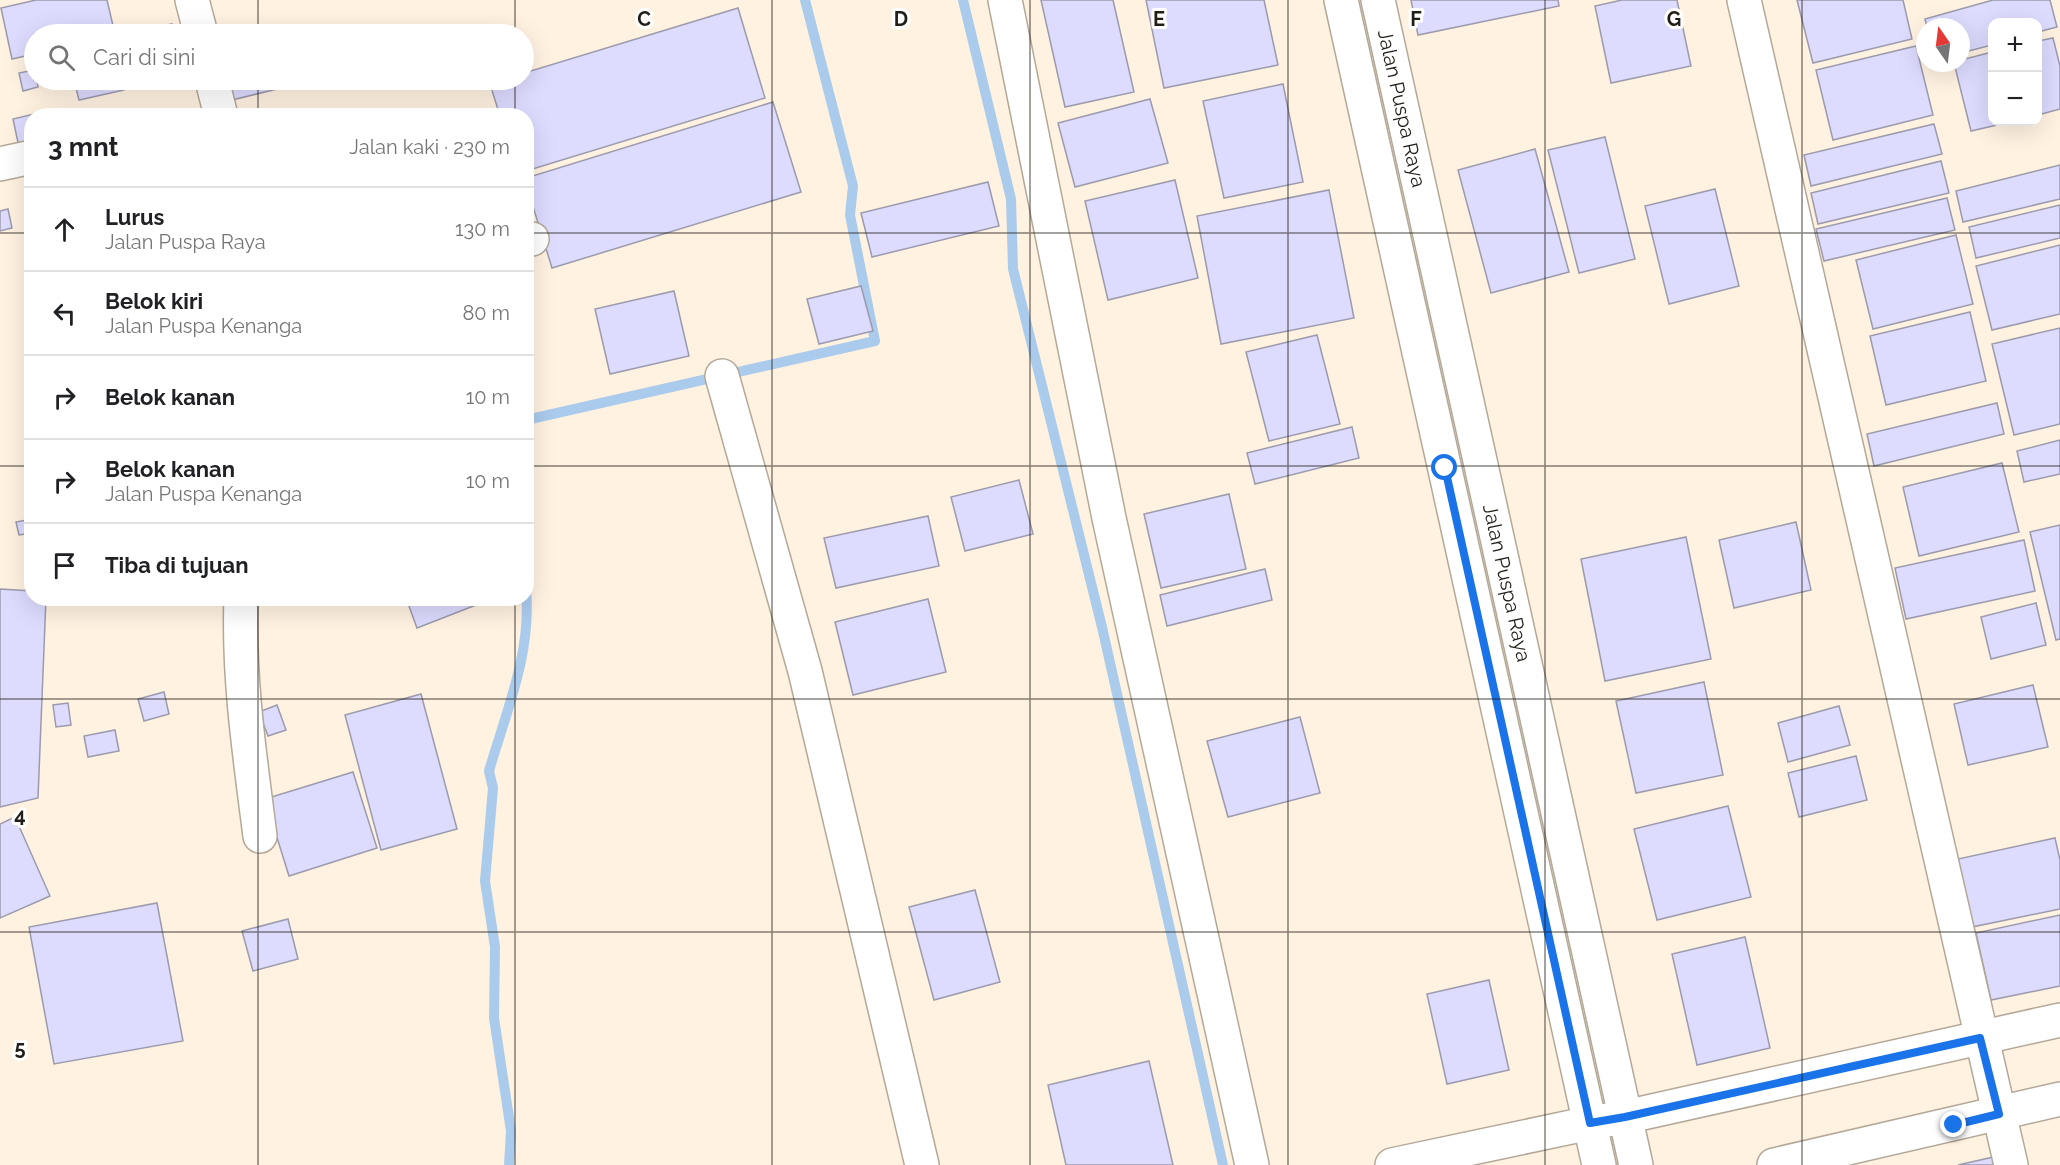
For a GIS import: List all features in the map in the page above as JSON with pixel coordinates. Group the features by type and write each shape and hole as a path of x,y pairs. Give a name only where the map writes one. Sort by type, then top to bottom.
{"street":[{"path":"192,0 198,24"},
{"path":"1005,0 1110,518 1252,1165"},
{"name":"Jalan Puspa Raya","path":"1341,0 1599,1165"},
{"name":"Jalan Puspa Raya","path":"1378,0 1636,1165"},
{"path":"1744,0 1980,1038 2011,1165"},
{"path":"213,90 214,108"},
{"path":"0,164 24,159"},
{"path":"722,376 805,671 922,1165"},
{"path":"241,606 239,641 246,734 261,836"},
{"path":"1392,1165 1625,1117 2060,1020"},
{"path":"1774,1165 2060,1099"}],"building":[{"path":"36,0 107,0 113,24 24,24 24,56 12,59 1,8"},
{"path":"1041,0 1113,0 1134,92 1065,107"},
{"path":"1146,0 1264,0 1278,65 1164,88"},
{"path":"1411,0 1558,0 1559,6 1418,35"},
{"path":"1622,0 1677,0 1691,66 1611,83 1595,6"},
{"path":"1797,0 1903,0 1912,39 1813,63"},
{"path":"1993,0 2050,0 2057,27 2042,31 2042,18 1988,18 1988,46 1970,51 1970,18 1929,18"},
{"path":"738,8 765,98 534,169 534,108 498,108 492,90 534,90 534,70"},
{"path":"2053,38 2060,66 2060,109 2042,114 2042,72 2042,40"},
{"path":"1916,46 1916,72 1922,72 1933,115 1833,140 1816,70"},
{"path":"1988,53 1988,126 1993,126 1971,131 1956,72 1970,72 1970,58"},
{"path":"24,72 24,90 27,90 23,91 19,73"},
{"path":"1283,84 1303,182 1224,198 1203,101"},
{"path":"76,90 124,90 79,100"},
{"path":"230,90 273,90 232,100"},
{"path":"1150,99 1168,163 1075,187 1058,123"},
{"path":"773,102 801,192 552,268 534,210 534,176"},
{"path":"24,116 24,151 20,152 13,119"},
{"path":"1934,124 1942,154 1811,186 1804,155"},
{"path":"1605,137 1635,259 1579,273 1548,150"},
{"path":"1535,149 1569,272 1491,293 1458,170"},
{"path":"1941,161 1949,193 1818,224 1811,193"},
{"path":"2060,165 2060,199 1963,222 1956,191"},
{"path":"1175,180 1198,278 1108,300 1085,201"},
{"path":"988,182 999,226 872,257 861,213"},
{"path":"1715,189 1739,286 1669,304 1645,206"},
{"path":"1329,190 1354,318 1221,344 1197,216"},
{"path":"1947,198 1955,230 1824,261 1816,229"},
{"path":"2060,205 2060,238 1976,258 1969,227"},
{"path":"8,209 12,228 0,231 0,211"},
{"path":"1956,235 1973,304 1873,329 1856,260"},
{"path":"2060,245 2060,314 1992,330 1976,266"},
{"path":"861,286 873,331 819,344 807,299"},
{"path":"674,291 689,356 610,374 595,309"},
{"path":"1970,312 1986,381 1886,405 1870,336"},
{"path":"2060,328 2060,424 2014,435 1992,344"},
{"path":"1317,335 1340,424 1269,441 1246,352"},
{"path":"1997,403 2004,434 1874,466 1867,434"},
{"path":"1352,427 1359,458 1255,484 1247,453"},
{"path":"2060,440 2060,474 2024,482 2017,451"},
{"path":"2002,463 2019,532 1919,556 1903,487"},
{"path":"1019,480 1033,534 965,551 951,497"},
{"path":"1229,494 1246,569 1161,588 1144,514"},
{"path":"928,516 939,566 836,588 824,538"},
{"path":"24,520 24,534 19,535 16,522"},
{"path":"1796,522 1811,590 1734,608 1719,540"},
{"path":"2060,525 2060,639 2056,640 2030,532"},
{"path":"1686,537 1711,659 1605,681 1581,559"},
{"path":"2024,540 2035,591 1906,619 1895,568"},
{"path":"1265,569 1272,600 1167,626 1160,595"},
{"path":"0,589 24,590 24,606 46,606 38,798 0,807"},
{"path":"928,599 946,672 853,695 835,622"},
{"path":"2036,603 2046,645 1991,659 1981,617"},
{"path":"409,606 473,606 417,628"},
{"path":"1704,682 1723,775 1636,793 1616,701"},
{"path":"2033,685 2048,747 1968,765 1954,704"},
{"path":"164,692 169,714 144,721 138,699"},
{"path":"421,694 457,829 381,850 345,715"},
{"path":"68,703 71,725 56,727 53,705"},
{"path":"277,705 286,730 268,736 259,712"},
{"path":"1839,706 1850,745 1788,762 1778,723"},
{"path":"1300,717 1320,793 1228,817 1207,741"},
{"path":"115,730 119,751 88,757 84,736"},
{"path":"1856,756 1867,800 1799,817 1788,773"},
{"path":"353,772 377,848 289,876 265,799"},
{"path":"1728,806 1751,897 1657,920 1634,829"},
{"path":"15,817 50,896 0,918 0,824"},
{"path":"2055,838 2060,860 2060,909 1972,927 1958,859"},
{"path":"975,890 1000,982 934,1000 909,907"},
{"path":"157,903 183,1041 54,1064 29,927"},
{"path":"2060,915 2060,986 1991,1000 1976,933"},
{"path":"288,919 298,959 253,971 242,931"},
{"path":"1745,937 1770,1048 1697,1065 1672,954"},
{"path":"1489,980 1509,1070 1447,1084 1427,994"},
{"path":"1149,1061 1173,1165 1066,1165 1048,1085"},
{"path":"1998,1156 2000,1165 1958,1165"}],"waterway":[{"path":"534,418 875,341 850,215 853,186 805,0"},
{"path":"963,0 1011,199 1013,269 1102,627 1223,1165"},
{"path":"509,1165 511,1131 494,1018 495,947 485,881 493,788 489,771 516,682 525,636 527,606"}],"route":[{"path":"1445,468 1590,1123 1980,1038 1999,1114 1954,1125"}]}
